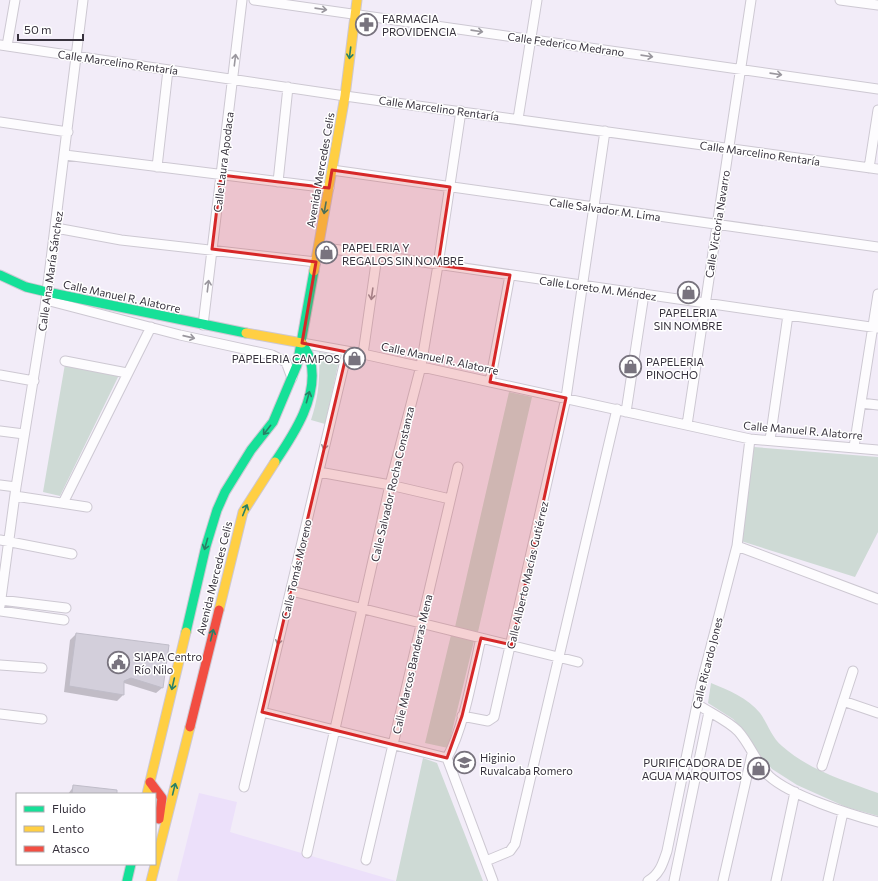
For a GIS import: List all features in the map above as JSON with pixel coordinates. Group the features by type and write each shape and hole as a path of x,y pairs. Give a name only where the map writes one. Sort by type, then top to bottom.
{"main road":[{"name":"Avenida Mercedes Celis","path":"147,793 206,546 217,510 234,475 273,422 298,365 345,96 357,0"},
{"name":"Calle Manuel R. Alatorre","path":"0,275 47,296 302,343"},
{"name":"Avenida Mercedes Celis","path":"156,861 243,512 259,483 295,428 308,396 311,379 311,361 302,343"},
{"path":"150,782 162,798 162,808 156,835"},
{"path":"127,881 131,865"},
{"path":"150,865 151,881"},
{"name":"Avenida Mercedes Celis","path":"151,881 155,865"}],"street":[{"path":"3,45 15,0"},
{"name":"Calle Ana María Sánchez","path":"0,602 4,541 15,496 47,296 83,0"},
{"name":"Calle Laura Apodaca","path":"203,325 242,0"},
{"name":"Calle Federico Medrano","path":"254,0 878,89"},
{"path":"518,119 537,0"},
{"name":"Calle Victoria Navarro","path":"687,425 751,0"},
{"path":"840,0 878,5"},
{"name":"Calle Marcelino Rentaría","path":"3,45 345,96 874,169"},
{"path":"157,167 168,70"},
{"path":"278,182 288,87"},
{"path":"874,169 878,110"},
{"name":"Calle Salvador Rocha Constanza","path":"307,853 390,485 421,366 461,111"},
{"path":"0,122 68,132"},
{"name":"Calle Alberto Macías Gutiérrez","path":"462,716 488,721 493,719 512,645 566,398 605,132"},
{"path":"65,155 328,188"},
{"name":"Calle Salvador M. Lima","path":"332,170 878,247"},
{"path":"56,228 121,240 316,262"},
{"name":"Calle Loreto M. Méndez","path":"319,247 875,328"},
{"path":"363,354 377,256"},
{"path":"490,382 510,275"},
{"path":"626,412 644,294"},
{"path":"854,447 875,328 878,294"},
{"path":"47,296 151,327 272,355 286,362 292,379"},
{"path":"770,440 788,315"},
{"path":"63,503 151,327"},
{"name":"Calle Manuel R. Alatorre","path":"302,343 421,366 750,439 878,450"},
{"name":"Calle Tomás Moreno","path":"244,787 347,352"},
{"path":"65,361 127,373"},
{"path":"0,375 34,381"},
{"path":"861,403 878,405"},
{"path":"486,861 510,851 515,844 616,409"},
{"path":"0,431 24,434"},
{"name":"Calle Ricardo Jones","path":"648,881 655,877 662,866 667,851 697,704 737,546 750,439"},
{"name":"Calle Marcos Banderas Mena","path":"366,860 458,467"},
{"path":"319,472 390,485 450,499"},
{"path":"0,485 16,487"},
{"path":"15,496 88,506"},
{"path":"4,541 72,554"},
{"path":"737,546 878,599"},
{"path":"291,591 578,662"},
{"path":"0,602 66,608"},
{"path":"0,611 64,620"},
{"path":"481,638 462,716 453,746 447,758 493,881"},
{"path":"0,665 42,668"},
{"path":"822,766 853,671"},
{"path":"843,701 878,713"},
{"path":"697,704 738,731 752,754 770,776 796,792 843,812 878,822"},
{"path":"262,712 393,743 447,758"},
{"path":"674,881 710,712"},
{"path":"0,714 42,719"},
{"path":"723,881 752,754"},
{"path":"776,881 796,792"},
{"path":"828,881 843,812"}],"highlighted area":[{"path":"332,170 450,187 438,265 510,275 490,382 566,398 512,645 481,638 462,716 447,758 262,712 347,352 302,343 316,262 212,249 221,175 329,188"}],"shaded area":[{"path":"319,352 340,356 325,424 311,420 316,403 318,386"},
{"path":"65,364 119,375 60,496 43,492"},
{"path":"509,392 532,397 478,632 455,627"},
{"path":"754,447 878,457 878,532 855,577 741,541"},
{"path":"451,635 474,641 448,748 425,743"},
{"path":"711,683 750,703 763,717 775,739 804,762 828,774 878,793 878,816 846,807 797,785 772,769 754,748 743,730 733,719 708,703"},
{"path":"423,758 437,763 483,881 396,881"},
{"path":"199,793 237,802 230,832 396,881 177,881"}],"building":[{"name":"SIAPA Centro Río Nilo","path":"76,633 169,645 163,688 131,678 124,681 124,695 69,686"},
{"path":"73,785 117,790 117,793 72,793"}],"traffic: fast":[{"path":"186,632 206,546 217,510 225,492 251,450 273,422 297,365 314,271"},
{"path":"0,275 26,287 47,292 246,333"},
{"path":"275,462 297,427 308,400 312,373 309,357 302,343"},
{"path":"127,881 131,865"}],"traffic: slow":[{"path":"314,271 345,96 357,0"},
{"path":"246,333 302,343"},
{"path":"219,610 243,512 275,462"},
{"path":"147,793 186,632"},
{"path":"156,861 190,727"},
{"path":"151,881 155,865"}],"traffic: jam":[{"path":"190,727 219,610"},
{"path":"150,782 162,798 159,819"}],"place":[{"name":"FARMACIA PROVIDENCIA","path":"367,24"},
{"name":"PAPELERIA Y REGALOS SIN NOMBRE","path":"326,253"},
{"name":"PAPELERIA SIN NOMBRE","path":"688,292"},
{"name":"PAPELERIA CAMPOS","path":"355,358"},
{"name":"PAPELERIA PINOCHO","path":"631,367"},
{"name":"SIAPA Centro Río Nilo","path":"119,662"},
{"name":"Higinio Ruvalcaba Romero","path":"464,763"},
{"name":"PURIFICADORA DE AGUA MARQUITOS","path":"758,768"}]}
